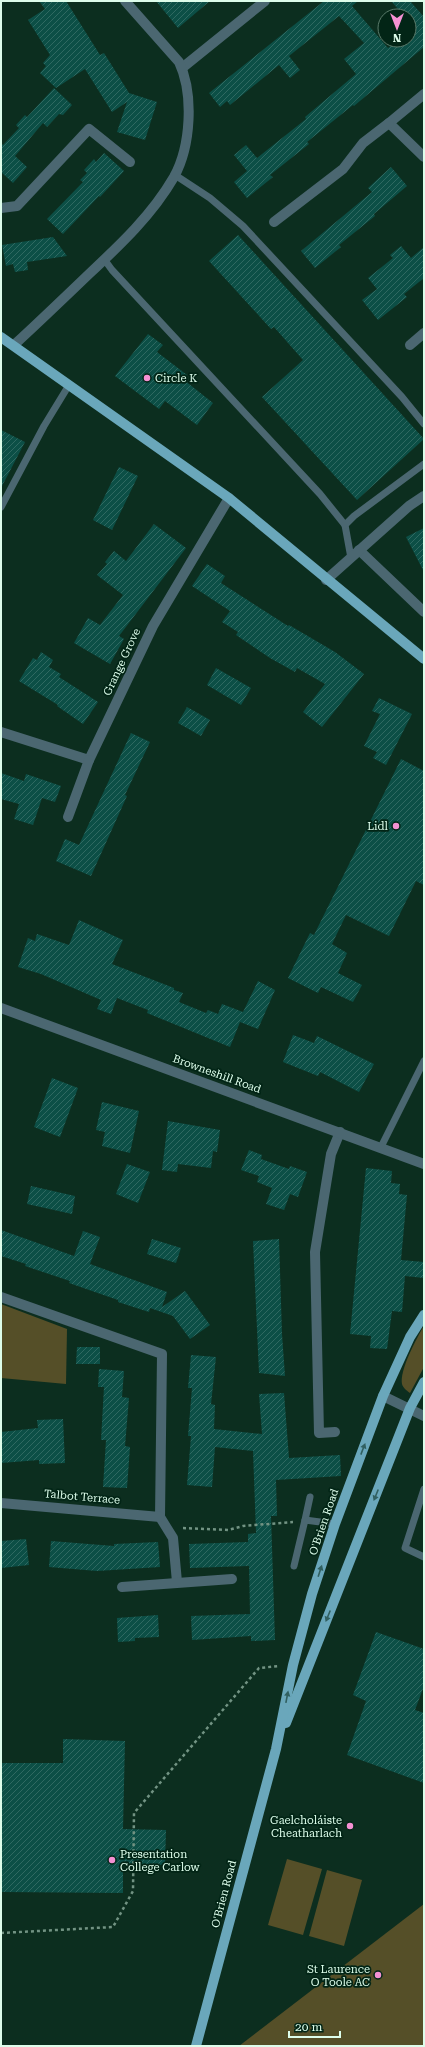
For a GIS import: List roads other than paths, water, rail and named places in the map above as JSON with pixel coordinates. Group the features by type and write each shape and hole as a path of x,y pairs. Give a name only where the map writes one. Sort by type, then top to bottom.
{"main road":[{"path":"1,337 229,498 326,580 424,659"},
{"name":"O'Brien Road","path":"196,2046 276,1749 293,1665 312,1594 335,1524 383,1396 410,1337 424,1315"},
{"name":"O'Brien Road","path":"276,1749 410,1408 424,1382"}],"street":[{"path":"14,345 154,209 175,175 186,143 189,118 187,91 182,68 179,62 126,1"},
{"path":"182,68 265,1"},
{"path":"274,222 343,170 362,143 424,94"},
{"path":"389,123 424,157"},
{"path":"1,208 17,206 90,129 130,162"},
{"path":"410,345 424,333"},
{"path":"326,580 409,506 424,496"},
{"name":"Grange Grove","path":"68,817 89,760 153,626 229,498"},
{"path":"359,550 424,612"},
{"path":"1,732 89,760"},
{"name":"Browneshill Road","path":"1,1008 424,1164"},
{"path":"335,1432 319,1433 315,1252 331,1154 340,1132"},
{"path":"1,1297 162,1354 160,1517 173,1538 177,1582"},
{"path":"383,1396 424,1416"},
{"name":"Talbot Terrace","path":"1,1503 160,1517"},
{"path":"122,1587 232,1579"}],"lane":[{"path":"175,175 210,198 244,226 402,397 424,424"},
{"path":"104,259 112,270 320,494 345,525 351,558"},
{"path":"1,507 44,426 69,385"},
{"path":"345,525 354,516 424,464"},
{"path":"381,1147 424,1061"},
{"path":"424,1488 405,1548 424,1557"},
{"path":"294,1566 310,1497"},
{"path":"305,1520 335,1524"}],"place":[{"name":"Circle K","path":"147,378"},
{"name":"Lidl","path":"396,826"},
{"name":"Gaelcholáiste Cheatharlach","path":"350,1826"},
{"name":"Presentation College Carlow","path":"112,1860"},
{"name":"St Laurence O Toole AC","path":"378,1975"}]}
